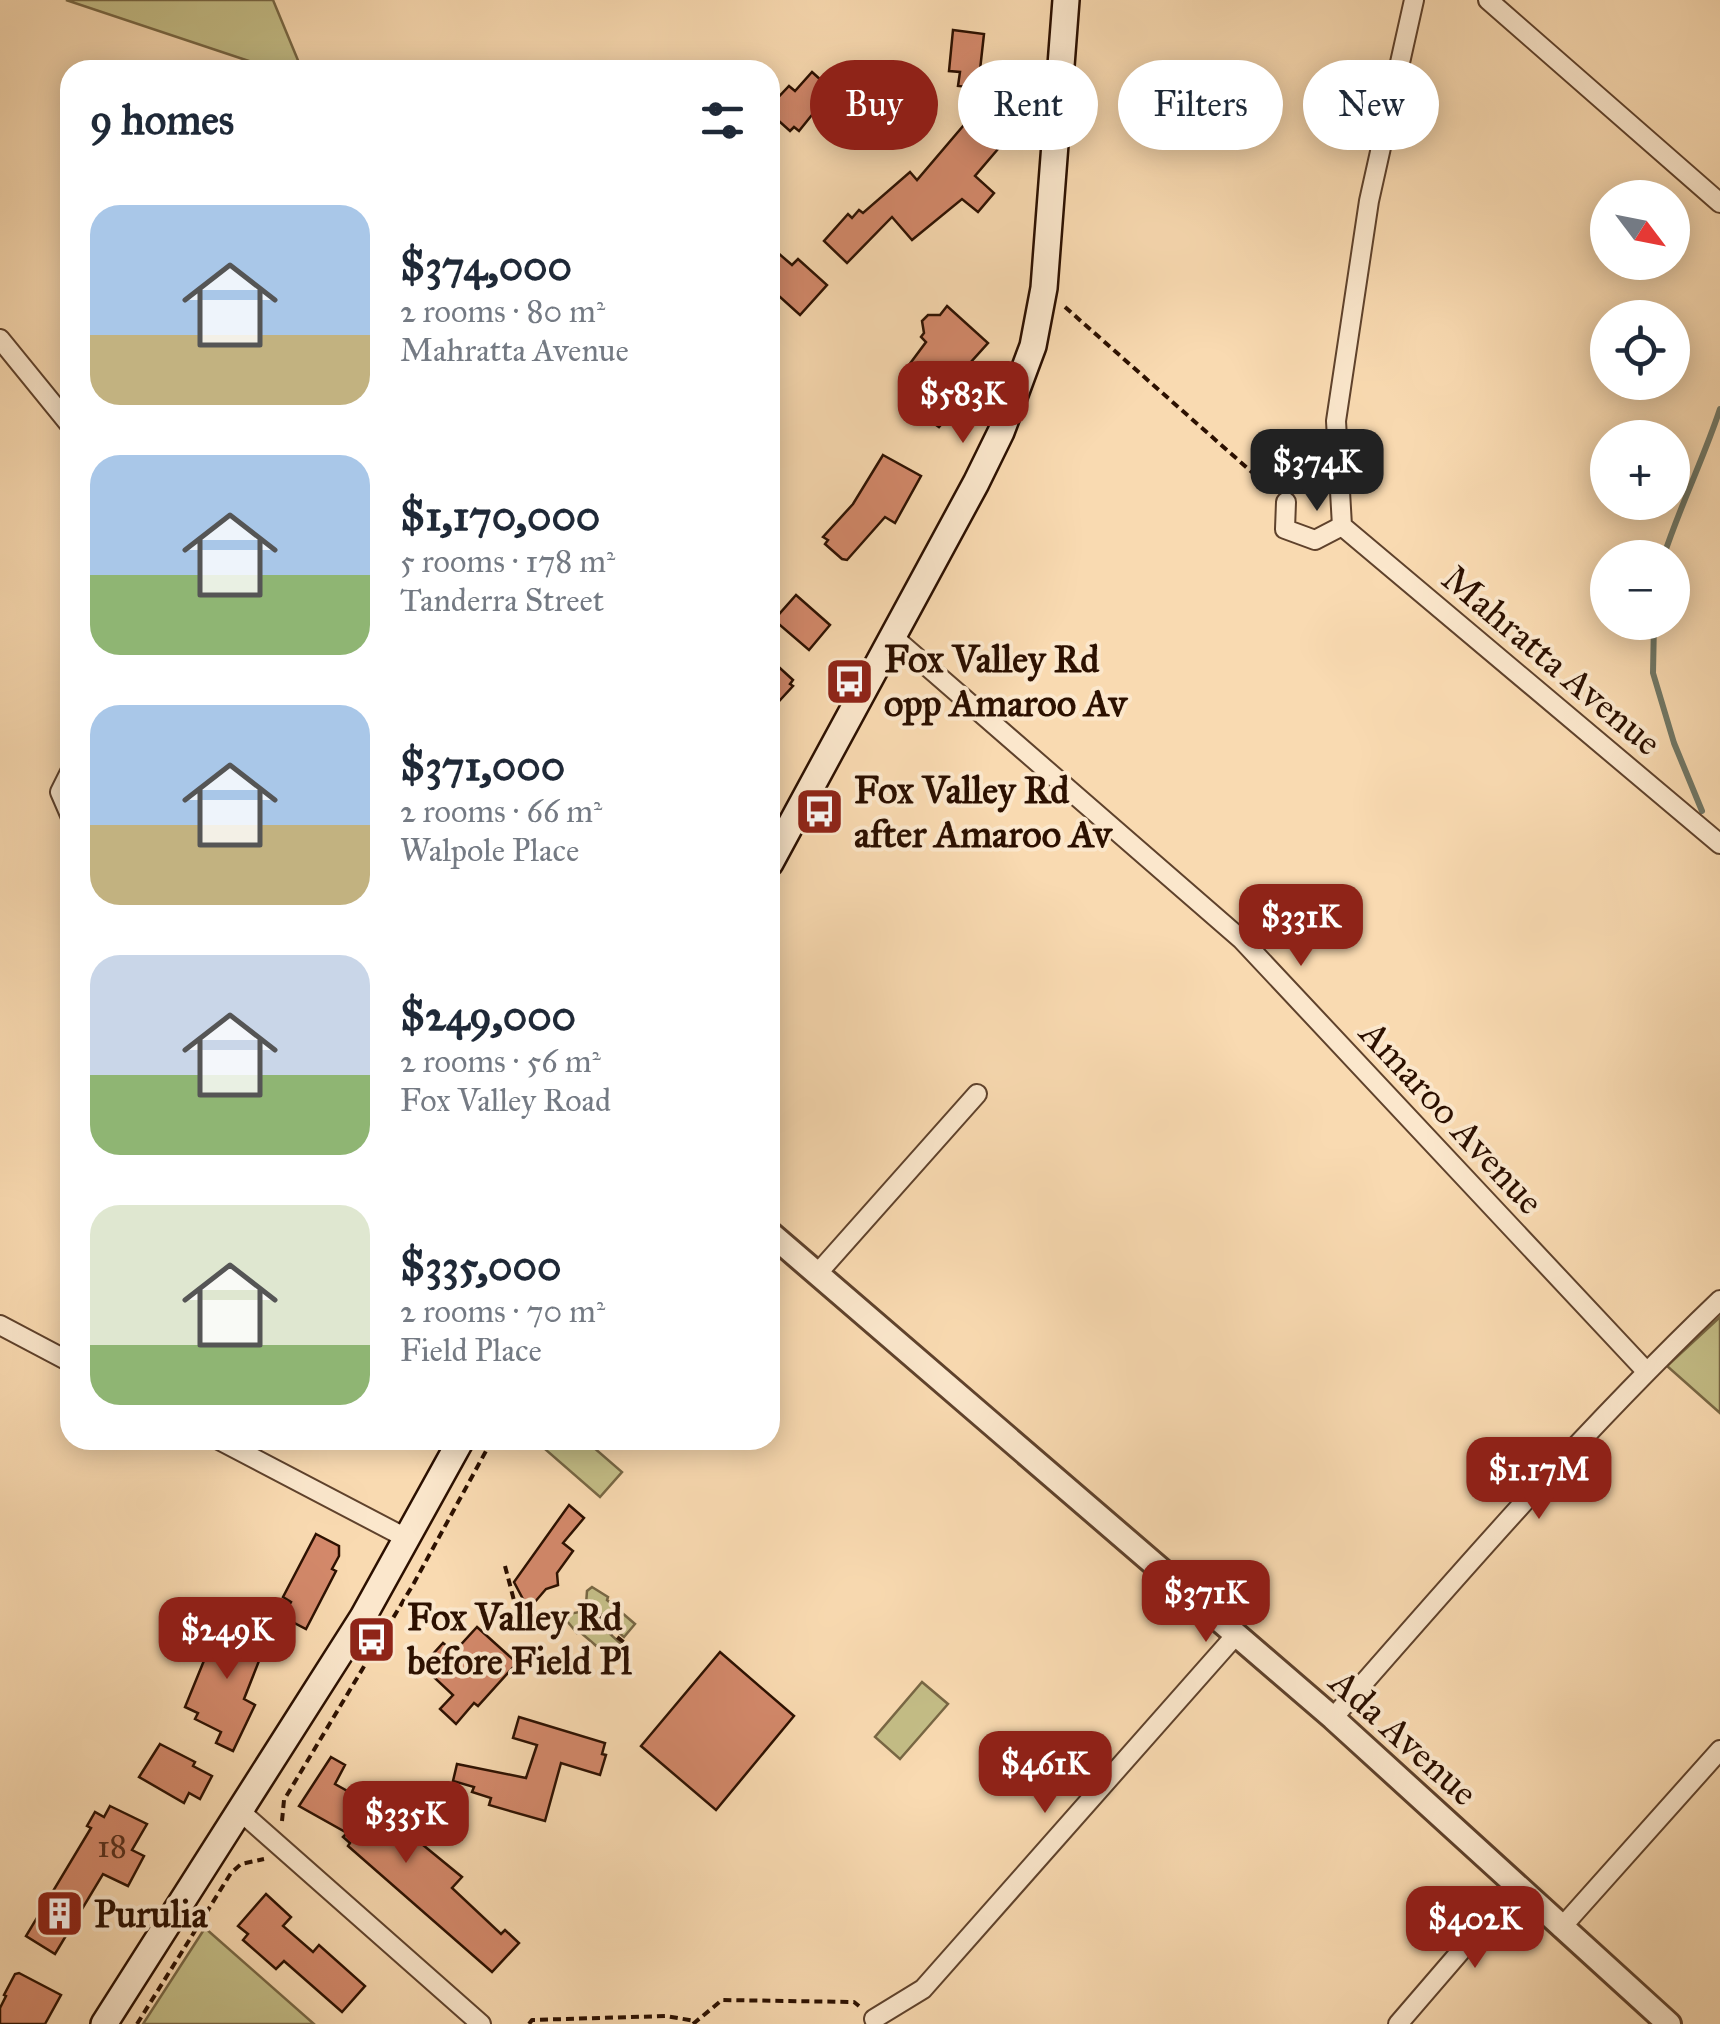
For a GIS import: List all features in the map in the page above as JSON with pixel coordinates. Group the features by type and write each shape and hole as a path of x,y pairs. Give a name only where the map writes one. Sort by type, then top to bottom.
{"main road":[{"path":"780,845 1001,432 1032,352 1044,288 1066,0"},
{"path":"104,2024 363,1618 456,1450"}],"street":[{"path":"1286,502 1285,529 1315,540 1342,526 1336,421 1369,201 1414,0"},
{"path":"1488,0 1720,203"},
{"path":"0,339 60,413"},
{"name":"Mahratta Avenue","path":"1342,526 1720,844"},
{"name":"Amaroo Avenue","path":"892,635 1242,940 1646,1371"},
{"path":"816,1274 977,1094"},
{"name":"Ada Avenue","path":"780,1242 1333,1718 1669,2024"},
{"path":"1333,1718 1462,1570 1646,1371 1720,1300"},
{"path":"0,1325 60,1357"},
{"path":"238,1450 408,1539"},
{"path":"874,2019 923,1989 1236,1636"},
{"path":"1561,1928 1720,1750"},
{"path":"240,1812 481,2024"},
{"path":"1398,2024 1516,1887"}],"path":[{"path":"1065,307 1286,502"},
{"path":"283,1829 284,1800 414,1582 487,1450"},
{"path":"505,1566 516,1608 536,1610 540,1618"},
{"path":"583,1607 596,1619 607,1618 608,1629 626,1644"},
{"path":"596,1619 598,1630 608,1629"},
{"path":"137,2024 232,1873 241,1864 264,1858"},
{"path":"529,2024 532,2020 666,2016 694,2022 722,2000 854,2002 874,2019"}],"shaded area":[{"path":"66,0 273,0 298,60 246,60"},
{"path":"1720,1317 1720,1413 1667,1366"},
{"path":"546,1450 597,1450 622,1472 600,1497"},
{"path":"592,1587 635,1624 624,1637 612,1627 608,1615 597,1614 586,1605 587,1591"},
{"path":"584,1611 592,1618 596,1633 608,1632 620,1643 608,1656 567,1621 569,1614"},
{"path":"922,1682 948,1704 900,1759 875,1737"},
{"path":"205,1928 314,2024 143,2024"}],"building":[{"path":"953,30 984,34 981,60 958,60 958,72 949,71"},
{"path":"810,74 810,117 799,131 794,127 790,131 780,122 780,95 789,86 795,91"},
{"path":"958,132 958,150 997,150 975,176 994,193 978,212 962,199 912,240 892,217 847,263 824,241 848,214 852,218 859,210 863,213 910,172 917,180"},
{"path":"780,255 792,265 798,259 827,285 800,315 780,297"},
{"path":"947,306 988,343 971,362 978,368 958,391 963,394 959,399 964,403 950,422 946,419 939,427 912,408 925,389 903,373 926,342 921,337 922,321 928,315 940,315"},
{"path":"883,455 921,476 895,523 885,517 847,560 842,559 825,544 828,540 823,537 853,504"},
{"path":"796,595 830,625 809,650 780,625 780,613"},
{"path":"780,668 793,680 793,686 780,700"},
{"path":"569,1505 584,1518 563,1543 573,1551 557,1573 558,1585 546,1589 534,1603 524,1601 514,1582"},
{"path":"316,1534 339,1546 339,1556 332,1569 336,1571 306,1629 283,1617 291,1602 283,1597"},
{"path":"221,1619 268,1638 244,1699 255,1705 233,1751 216,1743 221,1732 195,1719 198,1713 185,1707"},
{"path":"477,1627 517,1663 456,1724 440,1709 453,1695 422,1666 443,1643 454,1652"},
{"path":"720,1652 794,1716 716,1810 641,1746"},
{"path":"519,1717 605,1743 600,1775 561,1763 545,1821 489,1805 491,1798 472,1792 474,1787 453,1781 457,1764 526,1778 537,1745 513,1738"},
{"path":"160,1744 195,1762 193,1766 212,1776 200,1799 189,1793 184,1803 139,1777"},
{"path":"331,1757 345,1765 335,1784 392,1816 462,1877 452,1888 501,1934 505,1930 519,1943 492,1972 348,1846 350,1843 343,1837 347,1833 299,1806"},
{"path":"110,1806 147,1824 132,1850 144,1856 128,1886 103,1874 55,1954 26,1936 91,1828 87,1826 95,1812 104,1817"},
{"path":"266,1894 291,1917 283,1926 313,1952 319,1945 365,1986 342,2012 284,1961 276,1969 243,1940 248,1934 238,1926"},
{"path":"19,1973 61,1995 45,2024 0,2024 4,1995"}],"waterway":[{"path":"1670,540 1720,409"},
{"path":"1654,640 1653,673 1674,743 1702,811"}],"place":[{"name":"Fox Valley Rd opp Amaroo Av","path":"849,681"},
{"name":"Fox Valley Rd after Amaroo Av","path":"819,812"},
{"name":"Fox Valley Rd before Field Pl","path":"372,1639"},
{"name":"Purulia","path":"59,1914"}]}
